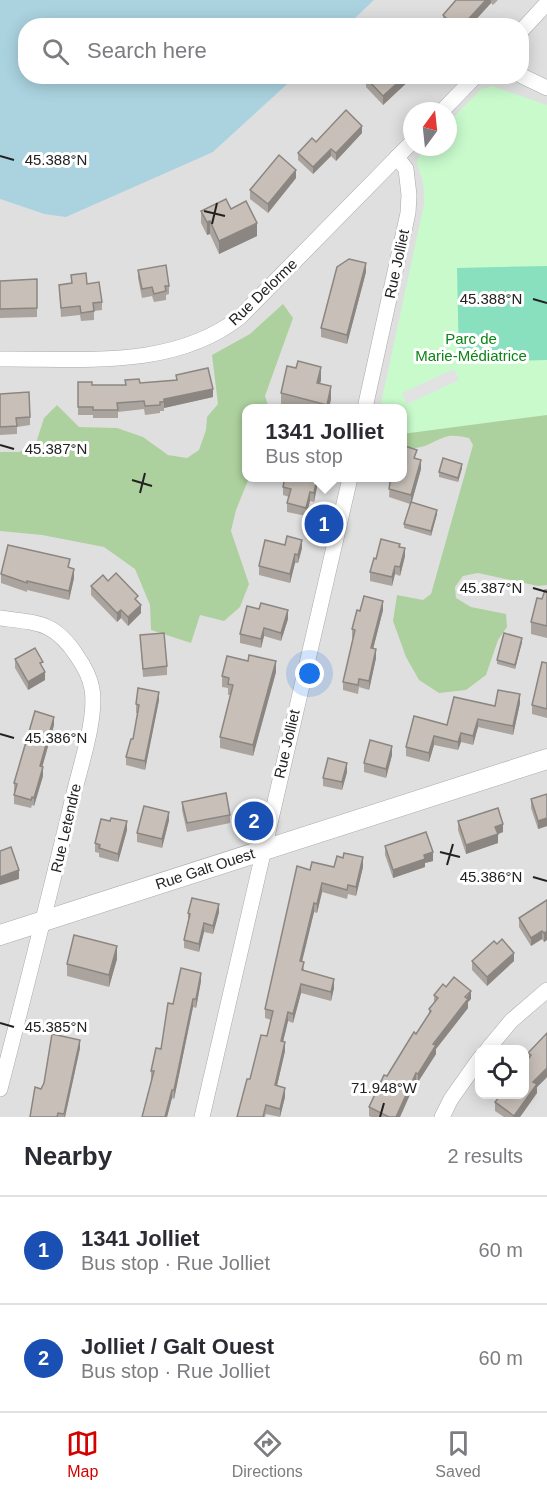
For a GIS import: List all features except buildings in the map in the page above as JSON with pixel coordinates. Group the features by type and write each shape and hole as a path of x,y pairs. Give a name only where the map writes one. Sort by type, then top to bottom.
{"street":[{"path":"529,22 547,3"},
{"path":"529,79 547,88"},
{"path":"451,102 468,84"},
{"name":"Rue Delorme","path":"0,359 136,356 176,349 214,335 240,316 403,151"},
{"name":"Rue Jolliet","path":"366,404 408,213 409,195 406,169 397,157"},
{"name":"Rue Jolliet","path":"202,1117 349,482"},
{"name":"Rue Letendre","path":"0,618 45,626 58,632 82,663 93,690 90,726 0,1089"},
{"name":"Rue Galt Ouest","path":"0,935 547,759"},
{"path":"491,1045 511,1021 547,990"},
{"path":"442,1117 451,1099 475,1065"}],"shaded area":[{"path":"374,0 547,0 547,1117 0,1117 0,199 44,214 213,152 287,84 529,84 529,18 355,18"},
{"path":"454,369 459,380 407,404 402,393"}],"green space":[{"name":"Parc de Marie-Médiatrice","path":"492,86 547,105 547,415 407,433 407,404 381,404 424,204 423,183 417,161 419,156 457,156 457,114 481,89"},
{"path":"547,266 547,360 459,362 457,268"},
{"path":"283,304 293,318 265,396 268,404 242,404 242,482 247,482 236,510 231,531 249,584 240,607 224,621 200,615 191,643 151,630 150,605 135,569 104,547 42,535 0,531 0,452 19,452 36,443 44,418 57,405 79,427 117,428 143,437 168,455 187,458 199,450 206,430 207,417 218,404 212,355 250,334"},
{"path":"547,381 547,585 538,586 478,573 463,576 455,587 456,598 471,607 506,614 507,627 498,640 486,675 466,690 439,693 419,680 406,657 393,621 397,595 423,600 431,594 473,445 469,438 451,436 425,446 408,447 407,420"}],"water":[{"path":"0,0 374,0 355,18 18,18 18,84 287,84 213,152 66,217 44,214 0,199"}],"place":[{"name":"1341 Jolliet","path":"324,524"},
{"name":"Jolliet / Galt Ouest","path":"254,821"}]}
